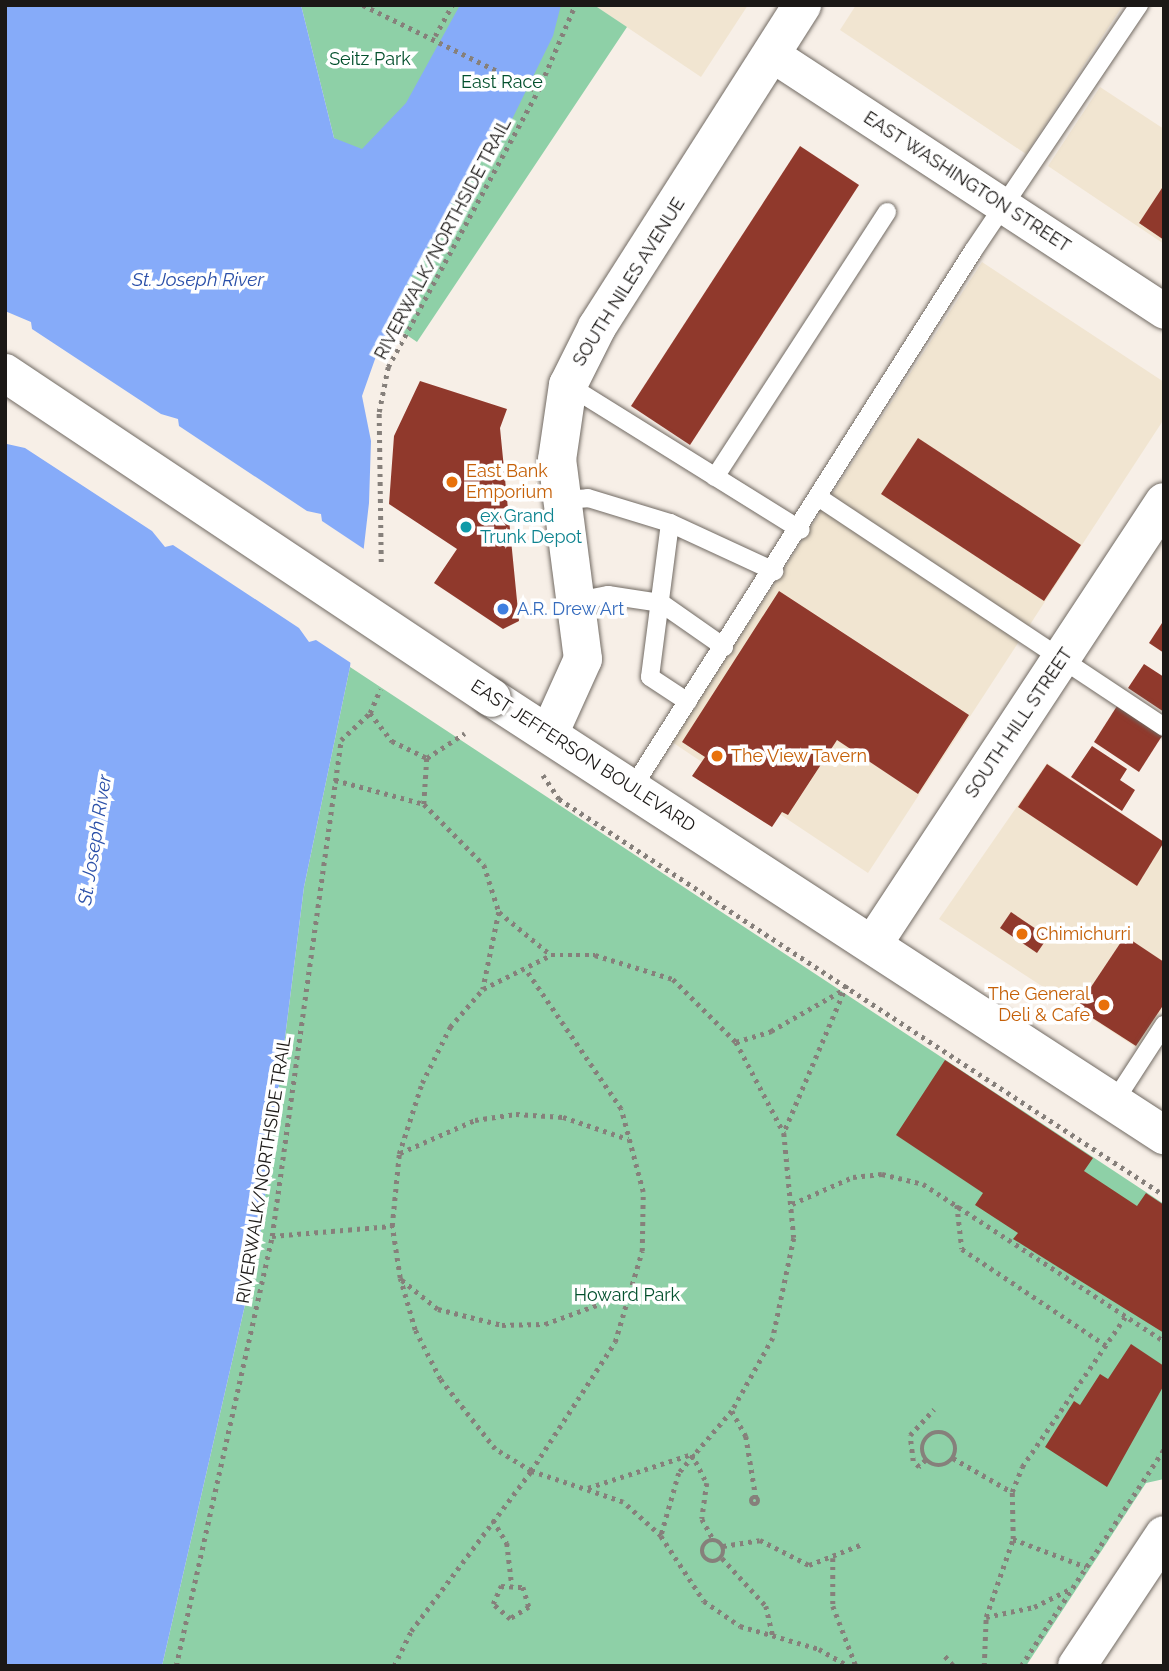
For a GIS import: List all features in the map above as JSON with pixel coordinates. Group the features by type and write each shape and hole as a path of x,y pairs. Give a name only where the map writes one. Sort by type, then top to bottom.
{"street":[{"name":"SOUTH NILES AVENUE","path":"550,732 583,659 562,500 558,438 568,385 597,327 802,5"},
{"name":"EAST WASHINGTON STREET","path":"770,53 1164,311"},
{"name":"EAST JEFFERSON BOULEVARD","path":"5,373 492,698 550,732 1164,1135"},
{"name":"SOUTH HILL STREET","path":"873,944 1164,502"},
{"path":"1077,1666 1164,1535"}],"lane":[{"path":"633,788 821,499 1003,206 1139,5"},
{"path":"715,477 887,212"},
{"path":"568,385 801,530"},
{"path":"562,500 588,498 670,523 774,571"},
{"path":"821,499 1164,727"},
{"path":"670,523 650,677 688,702"},
{"path":"577,601 608,595 661,603 724,647"},
{"path":"1114,1102 1164,1025"}],"path":[{"path":"363,5 435,36 538,91"},
{"path":"435,36 452,5"},
{"name":"RIVERWALK/NORTHSIDE TRAIL","path":"381,562 379,412 388,367 538,91 575,5"},
{"name":"RIVERWALK/NORTHSIDE TRAIL","path":"176,1666 272,1236 341,740 370,713 380,689"},
{"path":"370,713 392,741 427,758"},
{"path":"427,758 465,733"},
{"path":"424,804 427,758"},
{"path":"335,780 424,804 484,865 499,912 483,989 435,1053 399,1154 392,1226 400,1278 415,1330 440,1379 495,1449 531,1471 623,1502 661,1536 704,1601 740,1626 819,1649 849,1666"},
{"path":"559,799 1164,1195"},
{"path":"499,912 551,955"},
{"path":"483,989 551,955 595,955 673,979 736,1042 785,1133 794,1238 781,1310 732,1411 678,1473 661,1536"},
{"path":"394,1666 411,1632 531,1471 615,1342 642,1251 643,1192 621,1109 597,1067 525,969"},
{"path":"736,1042 824,1005 847,985"},
{"path":"785,1133 847,985"},
{"path":"399,1154 475,1120 516,1114 563,1117 629,1140"},
{"path":"792,1204 853,1177 882,1174 923,1184 1164,1340"},
{"path":"957,1205 962,1249 1107,1346"},
{"path":"272,1236 392,1226"},
{"path":"400,1278 438,1309 502,1325 545,1324 631,1293"},
{"path":"984,1666 986,1617 1013,1539 1012,1492 1022,1467 1125,1317"},
{"path":"934,1409 910,1435 914,1461 919,1467 926,1460 925,1440 939,1432 953,1441 953,1458"},
{"path":"732,1411 747,1440 756,1498"},
{"path":"1021,1666 1164,1449"},
{"path":"586,1489 692,1454"},
{"path":"692,1454 707,1483 702,1519 714,1541 723,1546 760,1540 809,1565 834,1558 860,1545"},
{"path":"953,1458 1012,1492"},
{"path":"926,1460 940,1466 953,1458"},
{"path":"493,1520 507,1543 512,1586"},
{"path":"1013,1539 1086,1567"},
{"path":"714,1541 704,1545 703,1556 712,1562 722,1558"},
{"path":"723,1546 722,1558 766,1606 773,1637"},
{"path":"834,1558 832,1606 856,1666"},
{"path":"500,1586 512,1586 523,1587 529,1607 510,1619 493,1604 500,1586"},
{"path":"986,1617 1034,1608 1073,1587"},
{"path":"945,1656 954,1666"}],"shaded area":[{"path":"594,5 748,5 701,77"},
{"path":"856,5 1123,5 1026,154 840,30"},
{"path":"1100,87 1164,129 1164,244 1048,166"},
{"path":"982,262 1164,382 1164,419 868,873 672,742"},
{"path":"1047,763 1164,842 1164,1007 1137,1048 939,919"}],"green space":[{"name":"East Race","path":"301,5 594,5 627,27 417,342 395,327 408,310 396,304 352,149 334,138"},
{"name":"Howard Park","path":"350,667 1164,1204 1164,1479 1146,1483 1026,1666 162,1666 259,1244 304,887"}],"water":[{"name":"St. Joseph River","path":"5,5 301,5 334,138 362,149 406,103 460,5 561,5 553,36 490,164 477,158 397,303 408,310 380,345 362,396 371,441 369,503 350,667 304,887 259,1244 162,1666 5,1666"}],"pier":[{"path":"5,311 31,322 32,329 161,414 178,419 179,426 307,511 321,514 322,521 367,551 354,665 316,640 309,642 299,628 173,545 165,547 152,531 25,448 7,444"}],"building":[{"path":"800,146 859,185 690,445 631,406"},
{"path":"1164,185 1164,240 1139,223"},
{"name":"ex Grand Trunk Depot","path":"420,381 507,409 500,428 519,621 503,629 434,583 457,549 389,504 394,436"},
{"path":"918,438 1081,545 1044,601 881,494"},
{"path":"779,591 969,715 918,794 837,740 788,815 782,812 772,827 692,776 705,757 682,742"},
{"path":"1164,620 1164,653 1149,643"},
{"path":"1144,664 1164,677 1164,712 1128,688"},
{"path":"1117,706 1162,736 1139,772 1094,742"},
{"path":"1092,746 1127,769 1120,780 1135,790 1122,811 1071,777"},
{"path":"1047,764 1164,842 1137,886 1018,807"},
{"path":"1011,912 1048,937 1037,953 1000,928"},
{"path":"1125,936 1164,962 1164,1004 1136,1046 1077,1008"},
{"path":"945,1060 1093,1158 1084,1171 1137,1206 1146,1193 1164,1205 1164,1333 1013,1239 1018,1233 975,1205 983,1193 896,1135"},
{"path":"1131,1344 1164,1366 1164,1385 1107,1487 1045,1447 1074,1401 1080,1405 1100,1374 1108,1379"}],"place":[{"name":"East Bank Emporium","path":"452,482"},
{"name":"ex Grand Trunk Depot","path":"466,527"},
{"name":"A.R. Drew Art","path":"503,609"},
{"name":"The View Tavern","path":"717,756"},
{"name":"Chimichurri","path":"1022,934"},
{"name":"The General Deli & Cafe","path":"1104,1005"}],"park label":[{"name":"Seitz Park","path":"370,59"}]}
